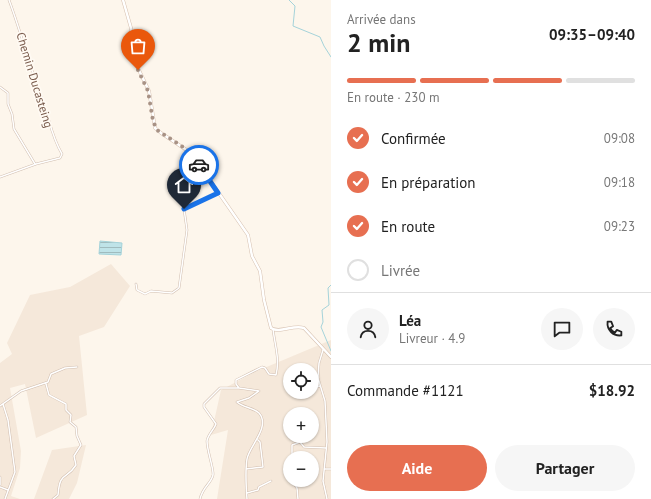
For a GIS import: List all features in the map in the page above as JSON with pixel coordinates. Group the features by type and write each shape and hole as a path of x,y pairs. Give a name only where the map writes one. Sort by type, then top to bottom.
{"main road":[{"path":"123,0 132,32 136,64 148,91 155,128 161,134 188,150 249,237 252,256 260,271 264,300 270,326 277,331 292,327 302,327 309,332 323,350 331,357"}],"street":[{"name":"Chemin Ducasteing","path":"9,0 24,41 36,86 42,97 49,127 62,154 60,158 36,164"},
{"path":"0,87 8,93 8,104 12,114 14,129 36,164 0,177"},
{"path":"136,284 137,290 145,294 151,291 172,293 179,288 187,230 184,209 218,193"},
{"path":"239,388 236,384 238,378 262,367 265,368 269,374 276,375 279,354 275,345 273,329"},
{"path":"323,350 319,363 318,378 325,401 326,448 323,481 327,499"},
{"path":"0,406 21,391 46,384 52,374 65,368 77,367"},
{"path":"46,384 48,395 64,402 66,410 71,415 70,422 76,428 81,446 74,456 76,465 73,470 61,478 58,486 58,495 53,499"},
{"path":"200,499 202,490 211,481 214,473 208,454 207,438 216,424 204,407 204,404 220,388 239,388 259,391 249,398 237,402 259,414 261,422 258,440 249,451 246,470 247,499"},
{"path":"3,404 8,420 15,472 5,499"},
{"path":"246,470 263,467 260,442 258,440"},
{"path":"292,451 292,445 300,442 304,447 326,448"},
{"path":"324,469 331,469"},
{"path":"0,477 0,486 8,490"},
{"path":"247,493 258,490 259,487 271,481"},
{"path":"296,487 298,499"}],"shaded area":[{"path":"111,264 130,286 104,327 79,336 87,415 36,438 25,384 10,388 21,451 20,468 11,496 20,499 0,499 0,363 12,354 7,343 30,295 70,287"},
{"path":"331,340 331,499 217,499 228,430 211,435 221,390 257,371"},
{"path":"86,445 77,483 69,499 34,499 52,450"}],"water":[{"path":"100,241 122,243 121,255 99,254"}],"waterway":[{"path":"289,0 295,6 293,26 320,37 331,57"},
{"path":"331,285 328,288 329,305 322,310 323,322 321,327 331,351"}],"way so far":[{"path":"138,70 148,91 154,126 158,132 191,153 199,165"}],"route":[{"path":"184,209 218,193 199,165"}]}
